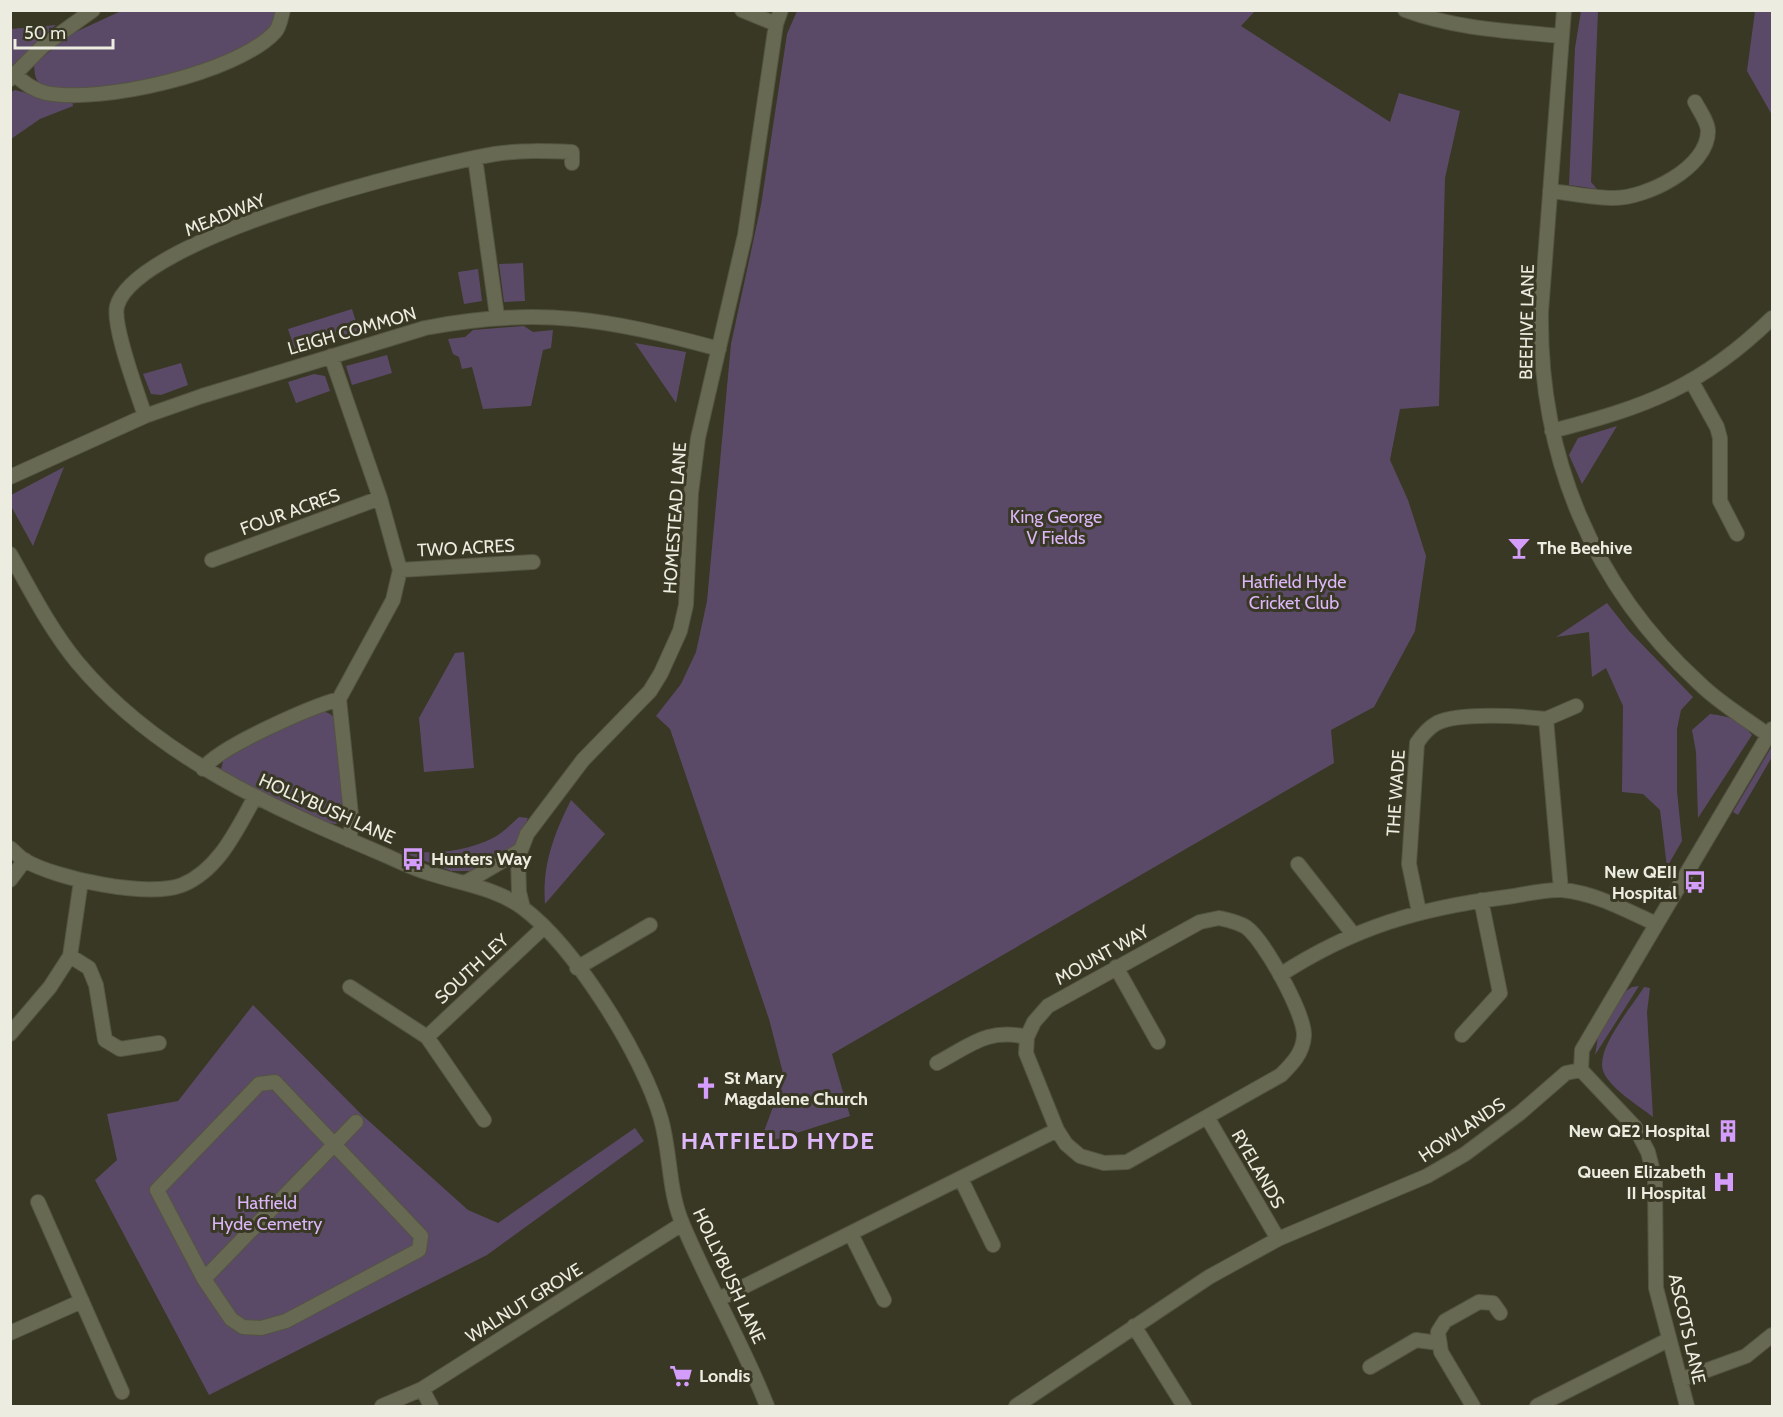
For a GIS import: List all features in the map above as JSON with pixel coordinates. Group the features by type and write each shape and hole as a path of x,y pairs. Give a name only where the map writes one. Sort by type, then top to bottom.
{"street":[{"path":"93,10 43,46 13,77 49,94 101,96 156,85 255,48 277,30 283,10"},
{"path":"742,10 779,17"},
{"path":"1405,10 1433,21 1467,27 1562,36"},
{"name":"BEEHIVE LANE","path":"1564,10 1550,191 1541,355 1545,399 1552,431 1578,515 1633,613 1699,684 1770,732"},
{"name":"HOMESTEAD LANE","path":"523,908 519,892 519,851 527,834 583,760 650,691 677,639 686,605 691,493 698,438 747,224 779,17"},
{"path":"1550,191 1615,198 1640,195 1665,184 1697,156 1707,141 1709,128 1695,102"},
{"name":"MEADWAY","path":"145,416 117,318 121,297 135,281 171,257 214,237 298,205 388,179 476,158 545,151 572,152 572,162"},
{"path":"476,158 497,316"},
{"name":"LEIGH COMMON","path":"10,477 145,416 425,328 497,316 541,316 610,322 719,350"},
{"path":"1552,431 1622,413 1692,382 1745,345 1773,318"},
{"path":"331,356 380,498 400,570 393,600 339,699 352,824 349,840"},
{"path":"1692,382 1717,427 1720,438 1720,501 1737,534"},
{"name":"FOUR ACRES","path":"212,560 380,498"},
{"name":"HOLLYBUSH LANE","path":"10,554 47,620 76,661 105,692 148,729 202,769 255,797 349,840 430,874 499,894 523,908 543,927 577,968 613,1018 643,1072 661,1120 673,1195 682,1224 752,1367 767,1407"},
{"name":"TWO ACRES","path":"400,570 533,562"},
{"path":"202,769 208,760 256,735 316,706 339,699"},
{"name":"THE WADE","path":"1419,912 1409,864 1416,743 1425,731 1450,719 1523,716 1546,719 1576,706"},
{"path":"1546,719 1561,890"},
{"path":"1581,1070 1582,1050 1770,732"},
{"path":"10,848 24,860 81,881 139,889 182,885 207,868 228,845 255,797"},
{"path":"465,883 519,851"},
{"path":"10,880 24,860"},
{"path":"1298,864 1353,934"},
{"path":"10,1034 50,987 70,956 81,881"},
{"path":"1280,975 1320,949 1353,934 1419,912 1481,900 1561,890 1600,898 1656,924"},
{"path":"1462,1035 1500,993 1481,900"},
{"name":"MOUNT WAY","path":"1219,918 1246,927 1280,975 1300,1012 1304,1036 1298,1056 1281,1075 1127,1162 1104,1163 1080,1156 1057,1130 1026,1053 1027,1037 1034,1022 1048,1006 1116,967 1200,922 1219,918"},
{"path":"577,968 650,924"},
{"name":"SOUTH LEY","path":"427,1037 543,927"},
{"path":"70,956 89,968 96,985 105,1040 120,1049 159,1043"},
{"path":"1116,967 1158,1042"},
{"path":"350,987 427,1037 484,1120"},
{"path":"937,1063 992,1034 1009,1033 1027,1037"},
{"name":"HOWLANDS","path":"1016,1407 1209,1277 1278,1239 1427,1176 1494,1133 1566,1073 1581,1070"},
{"name":"ASCOTS LANE","path":"1581,1070 1635,1127 1648,1152 1655,1179 1656,1288 1687,1407"},
{"path":"275,1082 334,1144 421,1236 419,1250 286,1321 261,1328 243,1327 231,1319 204,1279 157,1190 259,1084 275,1082"},
{"name":"RYELANDS","path":"1207,1117 1278,1239"},
{"path":"204,1279 356,1122"},
{"path":"719,1299 1057,1130"},
{"path":"961,1179 993,1245"},
{"path":"38,1202 122,1392"},
{"name":"WALNUT GROVE","path":"382,1407 422,1389 682,1224"},
{"path":"851,1234 884,1300"},
{"path":"10,1333 82,1301"},
{"path":"1473,1407 1439,1343 1438,1332 1445,1321 1479,1302 1493,1303 1500,1313"},
{"path":"1134,1326 1184,1407"},
{"path":"1680,1380 1746,1356 1773,1335"},
{"path":"1370,1366 1416,1340 1439,1343"},
{"path":"1537,1407 1668,1340"},
{"path":"422,1389 431,1407"}],"green space":[{"path":"121,11 275,11 269,30 254,43 181,72 115,88 85,92 59,91 42,85 38,81 34,65 67,36"},
{"name":"King George V Fields","path":"797,11 1255,11 1241,26 1390,122 1399,93 1460,111 1445,178 1439,406 1400,409 1390,460 1408,500 1426,556 1415,631 1374,707 1331,730 1334,763 832,1054 850,1116 759,1145 784,1077 769,1019 670,729 656,716 681,684 696,652 707,601 731,344 761,205 787,34"},
{"path":"1581,11 1598,11 1591,182 1597,189 1569,185 1575,48"},
{"path":"1755,11 1772,11 1772,115 1747,71"},
{"path":"56,25 11,67 11,29"},
{"path":"15,90 46,98 72,100 73,106 40,119 11,139 11,92"},
{"path":"523,263 525,301 504,302 499,264"},
{"path":"478,269 482,301 464,304 458,272"},
{"path":"352,309 359,331 295,350 288,329"},
{"path":"524,326 533,332 553,330 551,348 543,350 531,406 483,409 472,367 462,369 459,357 453,354 448,339 465,337 473,330"},
{"path":"635,343 686,352 676,403"},
{"path":"387,355 392,373 352,385 346,366"},
{"path":"181,363 188,385 161,395 151,394 143,374"},
{"path":"314,374 325,376 330,391 296,403 288,382"},
{"path":"1617,426 1582,484 1569,455 1578,438"},
{"path":"64,467 33,546 11,506 11,495"},
{"path":"1607,603 1629,631 1693,697 1681,710 1677,729 1677,791 1682,841 1667,867 1660,810 1643,794 1622,792 1623,706 1606,668 1592,677 1589,632 1556,637"},
{"path":"464,652 474,768 424,772 419,718 455,653"},
{"path":"316,711 328,713 337,722 345,811 343,820 336,824 329,823 224,774 221,769 224,758"},
{"path":"1710,714 1734,720 1752,735 1698,818 1696,752 1692,730"},
{"path":"1772,746 1772,757 1738,815 1733,812"},
{"path":"571,800 605,834 545,904 545,876 550,850"},
{"path":"519,817 528,818 512,854 483,871 451,871 399,851 435,852 470,847 496,836"},
{"path":"1639,986 1595,1055 1598,1037 1626,991"},
{"path":"1644,987 1650,988 1647,1012 1653,1117 1613,1085 1604,1073 1602,1064 1604,1053 1615,1029"},
{"name":"Hatfield Hyde Cemetry","path":"253,1005 361,1114 468,1210 498,1223 635,1128 644,1141 487,1255 209,1395 95,1180 117,1160 107,1114 178,1101"}],"place":[{"name":"The Beehive","path":"1519,548"},
{"name":"Hunters Way","path":"413,859"},
{"name":"New QEII Hospital","path":"1695,882"},
{"name":"St Mary Magdalene Church","path":"706,1088"},
{"name":"New QE2 Hospital","path":"1728,1131"},
{"name":"Queen Elizabeth II Hospital","path":"1724,1182"},
{"name":"Londis","path":"681,1376"}],"district":[{"name":"HATFIELD HYDE","path":"778,1140"}],"park label":[{"name":"Hatfield Hyde Cricket Club","path":"1294,592"}]}
